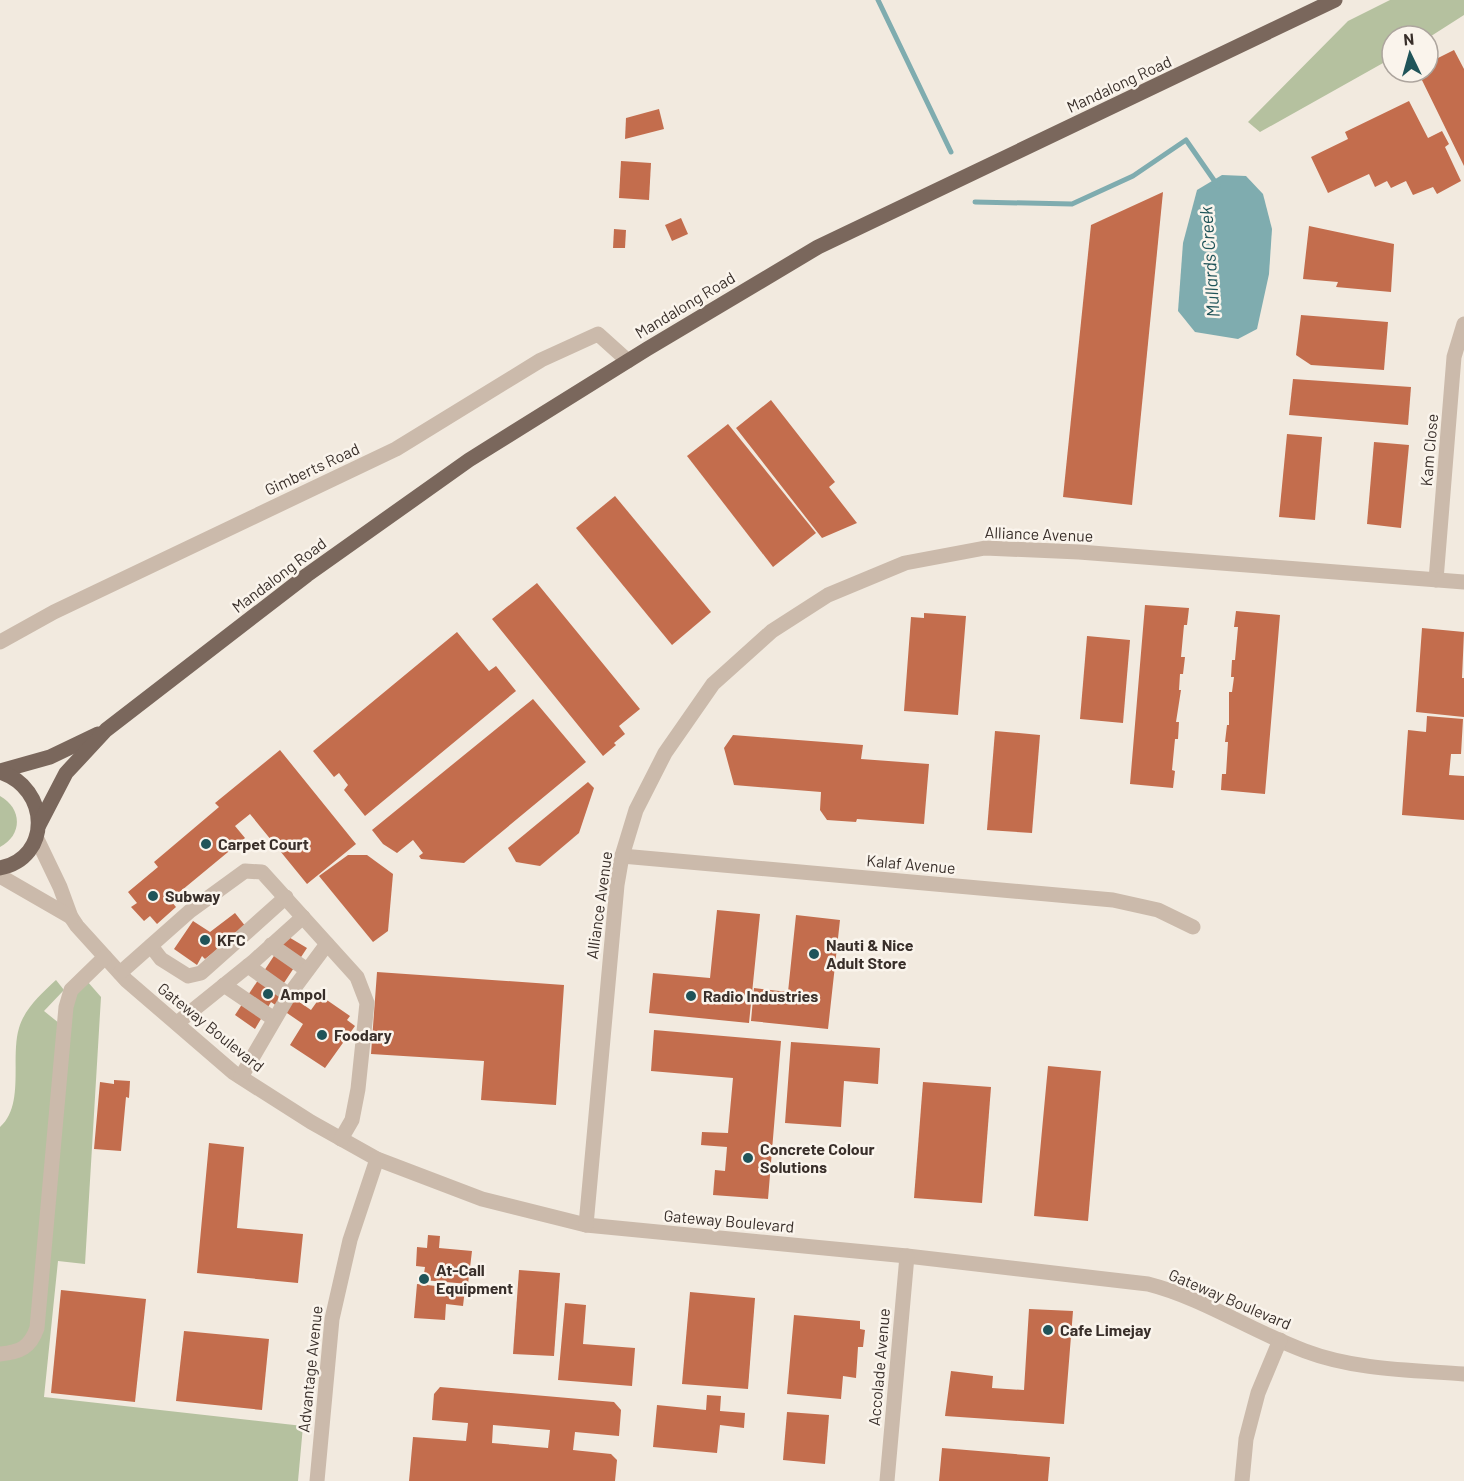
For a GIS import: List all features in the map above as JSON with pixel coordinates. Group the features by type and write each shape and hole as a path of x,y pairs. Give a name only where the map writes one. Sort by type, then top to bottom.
{"main road":[{"name":"Mandalong Road","path":"0,868 20,860 29,850 66,773 106,730 307,575 470,459 818,247 1335,0"},
{"name":"Mandalong Road","path":"0,771 50,756 106,730"},
{"path":"0,771 20,782 30,792 38,812 37,831"}],"street":[{"name":"Kam Close","path":"1436,580 1455,357 1464,324"},
{"name":"Gimberts Road","path":"0,642 54,612 396,449 541,360 598,334 628,361"},
{"name":"Alliance Avenue","path":"586,1225 610,954 622,856 636,810 665,753 713,684 772,631 828,595 905,563 985,548 1079,552 1464,582"},
{"name":"Gateway Boulevard","path":"37,831 71,917"},
{"name":"Kalaf Avenue","path":"622,856 1113,900 1158,910 1193,927"},
{"path":"120,974 190,911 245,871 262,872 357,977 367,1003 358,1089 352,1120 341,1139"},
{"name":"Gateway Boulevard","path":"0,876 71,917 120,974 241,1077 377,1159 482,1199 586,1225 907,1256 1148,1284 1173,1291 1305,1352 1365,1367 1464,1374"},
{"path":"151,946 162,959 188,976 201,973 286,897"},
{"path":"177,1023 248,966 303,917"},
{"path":"241,1077 289,995 327,944"},
{"path":"272,945 307,970"},
{"path":"0,1354 17,1352 33,1341 37,1328 66,1007 71,990 105,957"},
{"path":"248,966 289,995"},
{"path":"224,985 274,1019"},
{"name":"Advantage Avenue","path":"317,1481 332,1318 350,1240 377,1159"},
{"name":"Accolade Avenue","path":"887,1481 907,1256"},
{"path":"1242,1481 1246,1440 1258,1393 1280,1340"}],"green space":[{"path":"1390,0 1464,0 1464,15 1440,30 1440,24 1380,24 1380,65 1260,132 1248,122 1348,21"},
{"path":"0,796 13,807 17,822 13,836 0,847"},
{"path":"56,980 64,990 44,1011 70,1032 72,996 87,981 101,997 85,1264 58,1261 44,1397 303,1426 298,1481 0,1481 0,1127 8,1118 15,1094 19,1028 34,1002"}],"water":[{"path":"1222,175 1246,176 1263,194 1272,229 1269,274 1257,329 1238,339 1195,332 1178,311 1183,243 1197,190"}],"building":[{"path":"1454,50 1464,69 1464,166 1424,84 1440,84 1440,57"},
{"path":"1409,101 1428,138 1442,131 1449,144 1445,147 1461,181 1437,194 1433,187 1413,195 1406,181 1391,188 1387,181 1375,187 1369,174 1328,193 1311,157 1348,139 1345,132"},
{"path":"659,109 664,129 625,139 626,118"},
{"path":"621,161 651,163 649,200 619,198"},
{"path":"1163,192 1132,505 1063,497 1091,225"},
{"path":"681,218 688,234 672,241 665,225"},
{"path":"1309,226 1394,244 1391,292 1336,287 1338,282 1303,279"},
{"path":"614,229 626,230 625,248 613,248"},
{"path":"1301,315 1388,322 1384,370 1311,365 1296,355"},
{"path":"1293,379 1411,387 1408,425 1289,415"},
{"path":"771,400 835,482 829,487 857,523 822,538 736,428"},
{"path":"728,424 816,533 773,567 687,456"},
{"path":"1287,434 1322,437 1315,520 1279,517"},
{"path":"1374,442 1409,445 1401,528 1367,524"},
{"path":"615,496 711,612 672,645 576,528"},
{"path":"537,583 640,709 619,726 625,734 603,756 492,619"},
{"path":"1145,605 1189,608 1187,625 1184,625 1181,657 1185,657 1183,674 1180,674 1179,690 1181,690 1176,722 1179,722 1178,739 1175,739 1172,770 1175,771 1173,788 1130,784"},
{"path":"1236,611 1280,615 1265,794 1221,790 1222,774 1226,774 1228,742 1225,742 1227,725 1229,725 1229,692 1232,692 1234,677 1231,677 1232,660 1235,660 1238,627 1234,627"},
{"path":"924,613 966,616 958,715 904,711 911,617 924,618"},
{"path":"1422,628 1464,632 1462,678 1464,678 1464,717 1416,712"},
{"path":"457,632 489,671 496,666 516,691 365,816 344,790 348,785 339,773 334,777 313,751"},
{"path":"1087,636 1130,640 1123,723 1080,719"},
{"path":"533,699 586,762 464,863 421,859 419,856 423,853 413,840 397,853 383,844 372,830"},
{"path":"1427,716 1463,719 1461,754 1451,754 1449,775 1464,776 1464,820 1402,815 1408,730 1426,732"},
{"path":"995,731 1040,735 1032,833 987,830"},
{"path":"733,735 863,745 861,759 929,764 924,824 857,819 856,822 827,820 820,810 821,792 734,785 724,748"},
{"path":"280,750 356,844 307,884 250,814 235,826 245,838 170,900 176,907 157,924 150,916 144,921 131,907 137,903 128,892 158,867 154,862 219,807 215,803"},
{"path":"588,782 594,788 579,833 540,866 516,862 508,848"},
{"path":"348,855 367,855 393,874 388,931 373,942 319,876"},
{"path":"717,910 760,914 749,1023 649,1013 653,973 710,978"},
{"name":"KFC","path":"235,913 246,927 205,959 202,956 197,965 174,949 193,921 210,932"},
{"name":"Nauti & Nice Adult Store","path":"796,915 840,920 828,1029 751,1021 754,988 788,992"},
{"path":"287,936 307,948 280,989 311,1010 321,996 350,1016 347,1020 355,1026 325,1068 290,1045 303,1024 271,1002 255,1029 235,1015"},
{"path":"377,972 564,985 556,1105 481,1100 484,1061 371,1054"},
{"path":"654,1030 781,1041 768,1199 713,1195 715,1170 725,1171 727,1147 701,1145 702,1132 728,1133 733,1078 651,1071"},
{"path":"791,1042 880,1048 878,1084 844,1081 841,1127 785,1123"},
{"path":"1048,1066 1101,1071 1088,1221 1034,1216"},
{"path":"114,1080 130,1081 129,1098 126,1097 121,1151 94,1149 100,1082 114,1084"},
{"path":"923,1082 991,1087 982,1203 914,1198"},
{"path":"209,1143 244,1147 237,1228 303,1234 298,1283 197,1273"},
{"path":"428,1235 440,1236 439,1248 472,1251 468,1284 423,1280 425,1267 416,1266 417,1247 427,1248"},
{"path":"519,1270 560,1273 554,1356 513,1354"},
{"path":"417,1284 465,1289 463,1306 446,1304 445,1320 414,1318"},
{"path":"61,1290 146,1299 135,1402 51,1393"},
{"path":"690,1292 755,1298 748,1389 682,1384"},
{"path":"565,1303 586,1305 583,1344 635,1348 632,1386 558,1380"},
{"path":"1029,1309 1073,1311 1064,1424 945,1416 951,1371 993,1376 992,1388 1024,1390"},
{"path":"794,1315 860,1321 860,1329 865,1330 863,1347 858,1347 856,1378 843,1376 841,1399 787,1394"},
{"path":"184,1331 269,1339 262,1410 176,1401"},
{"path":"440,1387 614,1402 621,1410 619,1436 575,1432 573,1450 611,1454 617,1460 615,1481 409,1481 413,1437 466,1441 468,1423 432,1420 434,1394","holes":["493,1425 550,1430 548,1448 492,1443"]},
{"path":"707,1395 721,1396 720,1411 745,1413 744,1428 720,1425 717,1453 653,1447 657,1405 706,1410"},
{"path":"787,1412 829,1415 825,1464 783,1460"},
{"path":"942,1448 1050,1457 1048,1481 939,1481"}],"waterway":[{"name":"Mullards Creek","path":"878,0 951,152"},
{"name":"Mullards Creek","path":"975,202 1072,204 1133,176 1186,140 1218,186"}],"place":[{"name":"Carpet Court","path":"206,844"},
{"name":"Subway","path":"153,896"},
{"name":"KFC","path":"205,940"},
{"name":"Nauti & Nice Adult Store","path":"814,954"},
{"name":"Ampol","path":"268,994"},
{"name":"Radio Industries","path":"691,996"},
{"name":"Foodary","path":"322,1035"},
{"name":"Concrete Colour Solutions","path":"748,1158"},
{"name":"At-Call Equipment","path":"424,1279"},
{"name":"Cafe Limejay","path":"1048,1330"}]}
